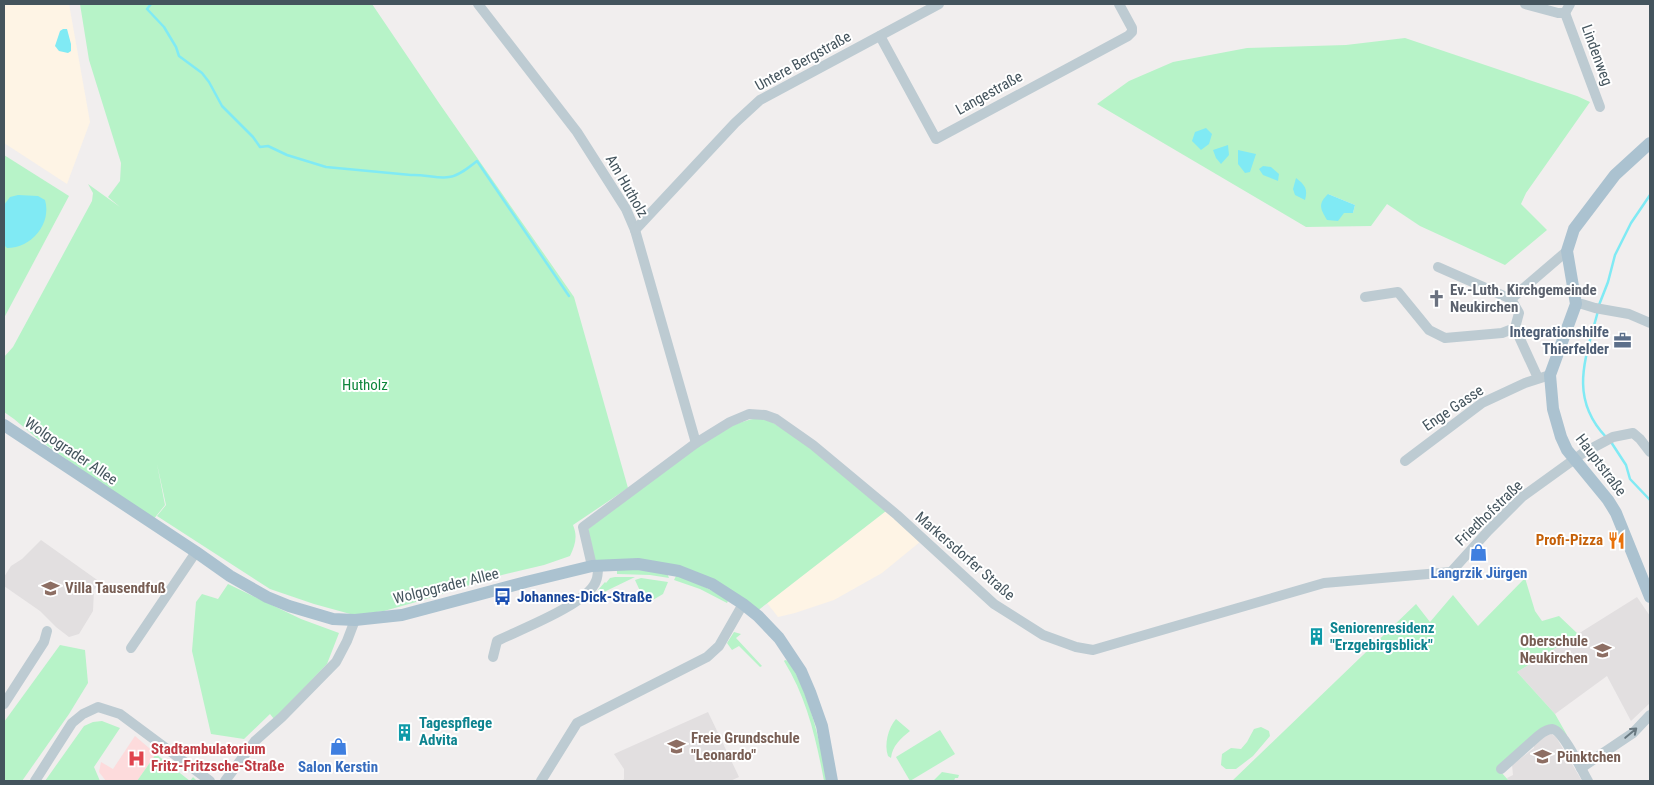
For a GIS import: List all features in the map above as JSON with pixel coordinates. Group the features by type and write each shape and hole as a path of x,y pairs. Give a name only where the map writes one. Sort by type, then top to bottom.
{"main road":[{"name":"Hauptstraße","path":"1650,143 1615,175 1574,229 1567,251 1576,304 1544,377 1555,418 1567,450 1608,500 1616,513 1646,577 1650,597"},
{"name":"Wolgograder Allee","path":"4,425 230,576 267,597 289,606 334,619 355,620 402,615 595,566 638,564 679,571 712,584 758,616 779,638 801,672 822,726 832,781"}],"street":[{"name":"Am Hutholz","path":"478,4 577,132 626,209 635,230 696,443"},
{"name":"Untere Bergstraße","path":"635,230 735,123 760,100 939,4"},
{"name":"Langestraße","path":"880,36 936,139 1128,36 1132,32 1132,28 1119,4"},
{"path":"1524,4 1558,13 1568,8"},
{"name":"Lindenweg","path":"1568,8 1600,107"},
{"path":"1511,299 1567,251"},
{"path":"1438,267 1511,299 1519,313 1515,328 1544,377"},
{"path":"1365,297 1398,292 1429,330 1445,338 1502,333 1515,328"},
{"path":"1576,304 1630,314 1650,324"},
{"name":"Enge Gasse","path":"1404,460 1482,403 1544,377"},
{"name":"Markersdorfer Straße","path":"595,566 583,527 696,443 730,422 749,414 758,413 776,419 812,445 897,515 994,604 1044,635 1076,647 1093,650 1324,583 1451,572"},
{"name":"Friedhofstraße","path":"1451,572 1522,497 1574,459 1609,440 1633,433 1650,452"},
{"path":"131,648 196,552"},
{"path":"493,657 497,641 562,610 587,595 596,582 595,566"},
{"path":"541,781 576,723 707,657 719,646 743,604"},
{"path":"225,781 254,741 282,717 336,662 355,620"},
{"path":"4,704 44,642 47,631"},
{"path":"35,781 72,723 83,714 98,707 120,714 210,781"},
{"path":"1581,768 1632,733 1650,714"},
{"path":"1501,769 1543,732 1552,729 1560,733 1588,781"}],"shaded area":[{"path":"4,4 69,4 90,122 67,184 4,143"},
{"path":"886,511 920,542 882,573 834,600 778,617 767,603"},
{"name":"Villa Tausendfuß","path":"41,540 100,582 94,590 93,611 79,634 69,637 40,611 4,586 4,577 11,566 22,559"},
{"name":"Oberschule Neukirchen","path":"1637,597 1650,616 1650,703 1631,721 1607,676 1555,714 1517,672"},
{"name":"Freie Grundschule \"Leonardo\"","path":"708,712 739,777 730,781 622,781 624,779 624,769 614,754"},
{"name":"Pünktchen","path":"1550,733 1556,737 1582,781 1509,781 1507,778 1513,775 1512,765 1534,748 1534,745 1544,735"},
{"name":"Stadtambulatorium Fritz-Fritzsche-Straße","path":"135,736 156,754 137,781 106,781 99,772 101,762 113,769"}],"green space":[{"name":"Hutholz","path":"80,4 372,4 574,297 628,488 573,525 575,541 570,556 384,611 354,615 270,589 157,516 166,505 157,464 165,505 153,520 39,440 4,412 4,357 13,347 92,201 93,193 88,184 120,207 108,197 120,181 121,163 89,60"},
{"path":"1405,38 1590,102 1526,193 1521,204 1547,230 1505,265 1420,226 1387,204 1371,226 1306,227 1097,104 1129,81 1173,62 1247,48 1346,45","holes":["1328,194 1355,205 1353,213 1344,213"]},
{"path":"4,155 69,196 4,318"},
{"path":"764,417 811,447 886,511 756,612 708,577 595,560 588,529 707,439 734,425"},
{"path":"617,569 667,573 669,578 650,575 617,574"},
{"path":"676,576 686,578 729,599 727,603 700,589 674,580"},
{"path":"635,577 604,592 598,590 610,578"},
{"path":"641,578 668,582 663,594 646,604 635,580"},
{"path":"1525,578 1535,611 1542,621 1559,616 1578,634 1517,672 1555,714 1567,735 1550,726 1501,772 1509,781 1232,781 1416,604 1430,622 1453,595 1478,626"},
{"path":"228,584 301,619 339,633 327,664 274,719 270,714 244,739 211,734 192,651 196,602 202,594 218,599"},
{"path":"734,632 741,634 736,638 762,666 760,667 739,646 732,650 727,643"},
{"path":"60,645 85,650 88,683 69,714 22,781 4,781 4,722"},
{"path":"785,660 789,661 797,675 809,704 828,781 824,781 818,750 805,704"},
{"path":"896,719 910,731 895,746 891,758 887,752 887,742 891,727"},
{"path":"102,721 120,728 94,767 100,781 45,781 84,726"},
{"path":"1261,727 1269,731 1270,736 1253,756 1236,769 1226,769 1221,765 1222,754 1231,748 1241,749 1254,729"},
{"path":"940,730 955,754 910,781 896,757"},
{"path":"156,754 190,781 137,781"},
{"path":"942,772 959,775 954,781 933,781"}],"water":[{"path":"67,29 71,44 71,51 68,53 59,51 55,46 60,31"},
{"path":"1206,128 1212,134 1209,144 1201,150 1192,141 1195,132"},
{"path":"1228,145 1229,155 1221,164 1213,150"},
{"path":"1238,150 1256,154 1250,172 1245,173 1238,164"},
{"path":"1263,166 1271,167 1279,174 1278,181 1263,175 1259,169"},
{"path":"1296,178 1305,188 1305,200 1295,195 1293,189"},
{"path":"1328,194 1355,205 1353,213 1344,213 1338,221 1327,220 1321,203"},
{"path":"18,195 38,196 45,200 45,218 38,233 31,239 16,247 7,248 4,245 4,205 10,197"}],"waterway":[{"path":"151,4 147,9 164,27 179,56 202,73 222,106 253,137 260,147 268,146 287,155 326,167 441,177 456,175 477,161 569,296"},
{"path":"1599,305 1608,282 1615,255 1631,223 1650,195"},
{"path":"1598,311 1585,361 1583,376 1584,392 1587,407 1594,422 1606,437"},
{"path":"1611,442 1626,465 1630,479 1650,500"}],"place":[{"name":"Ev.-Luth. Kirchgemeinde Neukirchen","path":"1436,299"},
{"name":"Integrationshilfe Thierfelder","path":"1623,341"},
{"name":"Profi-Pizza","path":"1617,540"},
{"name":"Langrzik Jürgen","path":"1479,552"},
{"name":"Villa Tausendfuß","path":"51,588"},
{"name":"Johannes-Dick-Straße","path":"503,597"},
{"name":"Seniorenresidenz \"Erzgebirgsblick\"","path":"1316,637"},
{"name":"Oberschule Neukirchen","path":"1602,650"},
{"name":"Tagespflege Advita","path":"405,732"},
{"name":"Salon Kerstin","path":"338,746"},
{"name":"Freie Grundschule \"Leonardo\"","path":"677,747"},
{"name":"Pünktchen","path":"1543,757"},
{"name":"Stadtambulatorium Fritz-Fritzsche-Straße","path":"137,758"}]}
